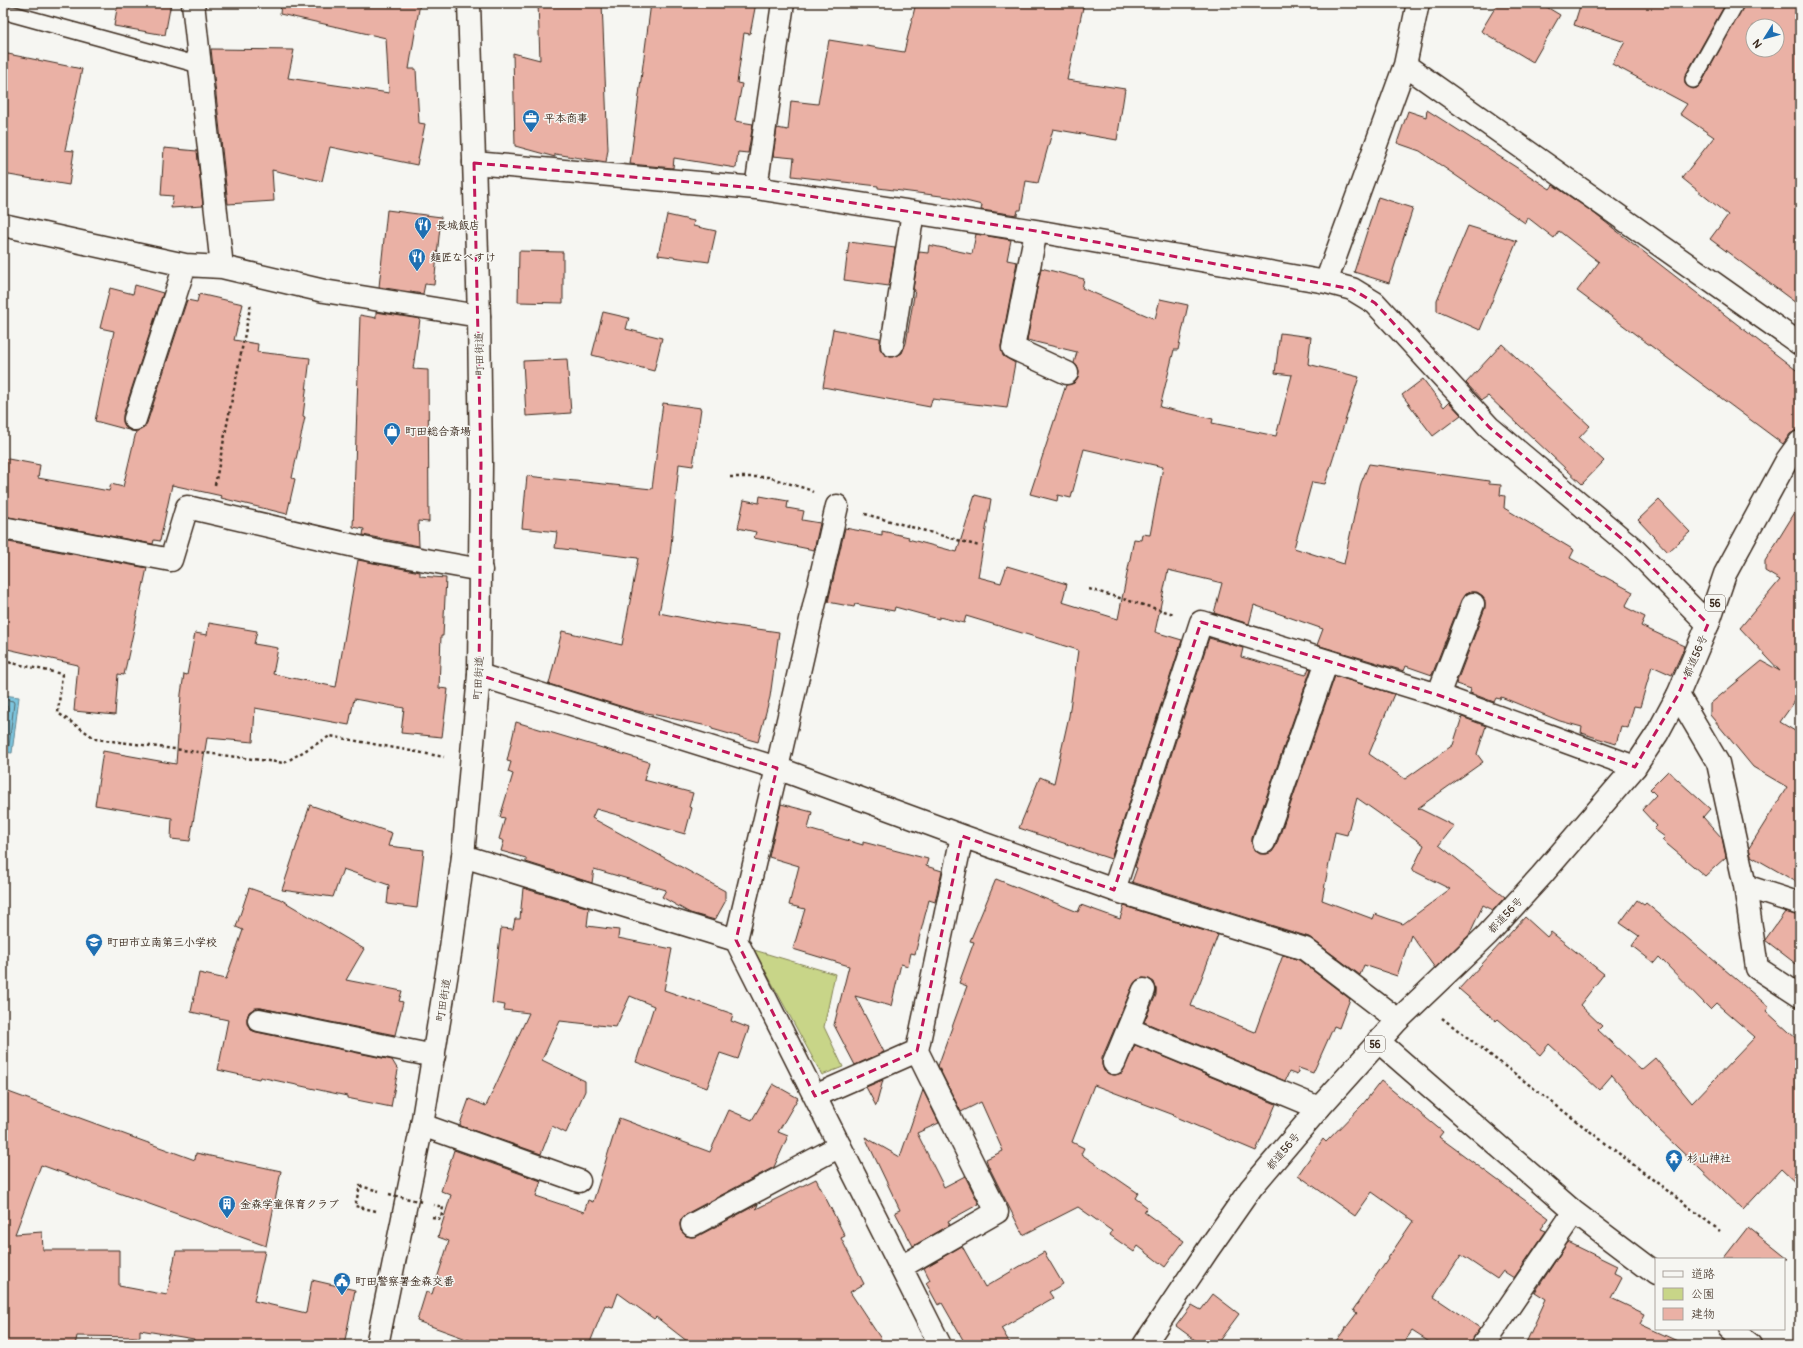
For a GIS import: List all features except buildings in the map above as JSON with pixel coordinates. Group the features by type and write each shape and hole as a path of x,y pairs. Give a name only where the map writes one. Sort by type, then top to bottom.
{"street":[{"path":"193,3 222,267"},
{"name":"町田街道","path":"378,1345 422,1125 451,948 463,856 479,675 481,570 479,316 469,3"},
{"path":"756,188 783,3"},
{"path":"1326,282 1405,65 1418,3"},
{"path":"1405,65 1800,344"},
{"path":"474,163 756,188 1036,231 1326,282 1352,289 1375,303 1488,427 1634,549 1708,624"},
{"path":"892,345 913,212"},
{"path":"3,225 186,265 222,267 324,291 479,316"},
{"path":"1036,231 1013,348 1067,373"},
{"path":"135,419 186,265"},
{"name":"都道56号","path":"1144,1345 1251,1188 1378,1041 1486,935 1541,876 1635,767 1657,734 1678,695 1708,624 1725,574 1787,460 1800,442"},
{"path":"837,506 736,940 940,1345"},
{"path":"3,528 171,560 187,508 376,551 481,570"},
{"path":"1438,696 1473,604"},
{"path":"1114,890 1201,622 1438,696 1635,767"},
{"path":"1264,842 1327,661"},
{"path":"479,675 777,768 1114,890 1305,950 1398,1020"},
{"path":"1678,695 1718,763 1746,886 1757,968 1800,996"},
{"path":"901,1267 997,1212 917,1051 962,836"},
{"path":"463,856 736,940"},
{"path":"1746,886 1800,904"},
{"path":"1114,1063 1144,990"},
{"path":"259,1020 434,1056"},
{"path":"1128,1029 1319,1108"},
{"path":"1378,1041 1574,1212 1655,1273"},
{"path":"815,1096 917,1051"},
{"path":"422,1125 579,1182"},
{"path":"692,1226 840,1146"},
{"path":"1483,1345 1574,1212"},
{"path":"1731,1330 1751,1345"}],"lane":[{"path":"1693,80 1736,3"},
{"path":"13,14 199,65"}],"path":[{"path":"210,513 256,275"},
{"path":"1089,589 1201,622"},
{"path":"3,661 62,674 58,713 96,739 284,763 330,736 472,763"},
{"path":"1419,1000 1720,1231"},
{"path":"403,1219 355,1206 360,1186 422,1202"}],"highlighted area":[{"path":"474,163 756,188 1036,231 1352,289 1375,303 1489,427 1634,549 1708,624 1678,695 1635,767 1438,695 1201,622 1114,890 962,836 917,1051 815,1096 736,940 777,768 479,675 481,463"}],"green space":[{"path":"754,950 835,974 824,1027 843,1067 822,1075"}],"water":[{"path":"3,695 19,697 12,753 3,752"}],"place":[{"name":"平本商事","path":"531,133"},
{"name":"長城飯店","path":"423,240"},
{"name":"麺匠なべすけ","path":"417,272"},
{"name":"町田総合斎場","path":"392,446"},
{"name":"町田市立南第三小学校","path":"94,957"},
{"name":"杉山神社","path":"1674,1173"},
{"name":"金森学童保育クラブ","path":"227,1219"},
{"name":"町田警察署金森交番","path":"342,1296"}]}
